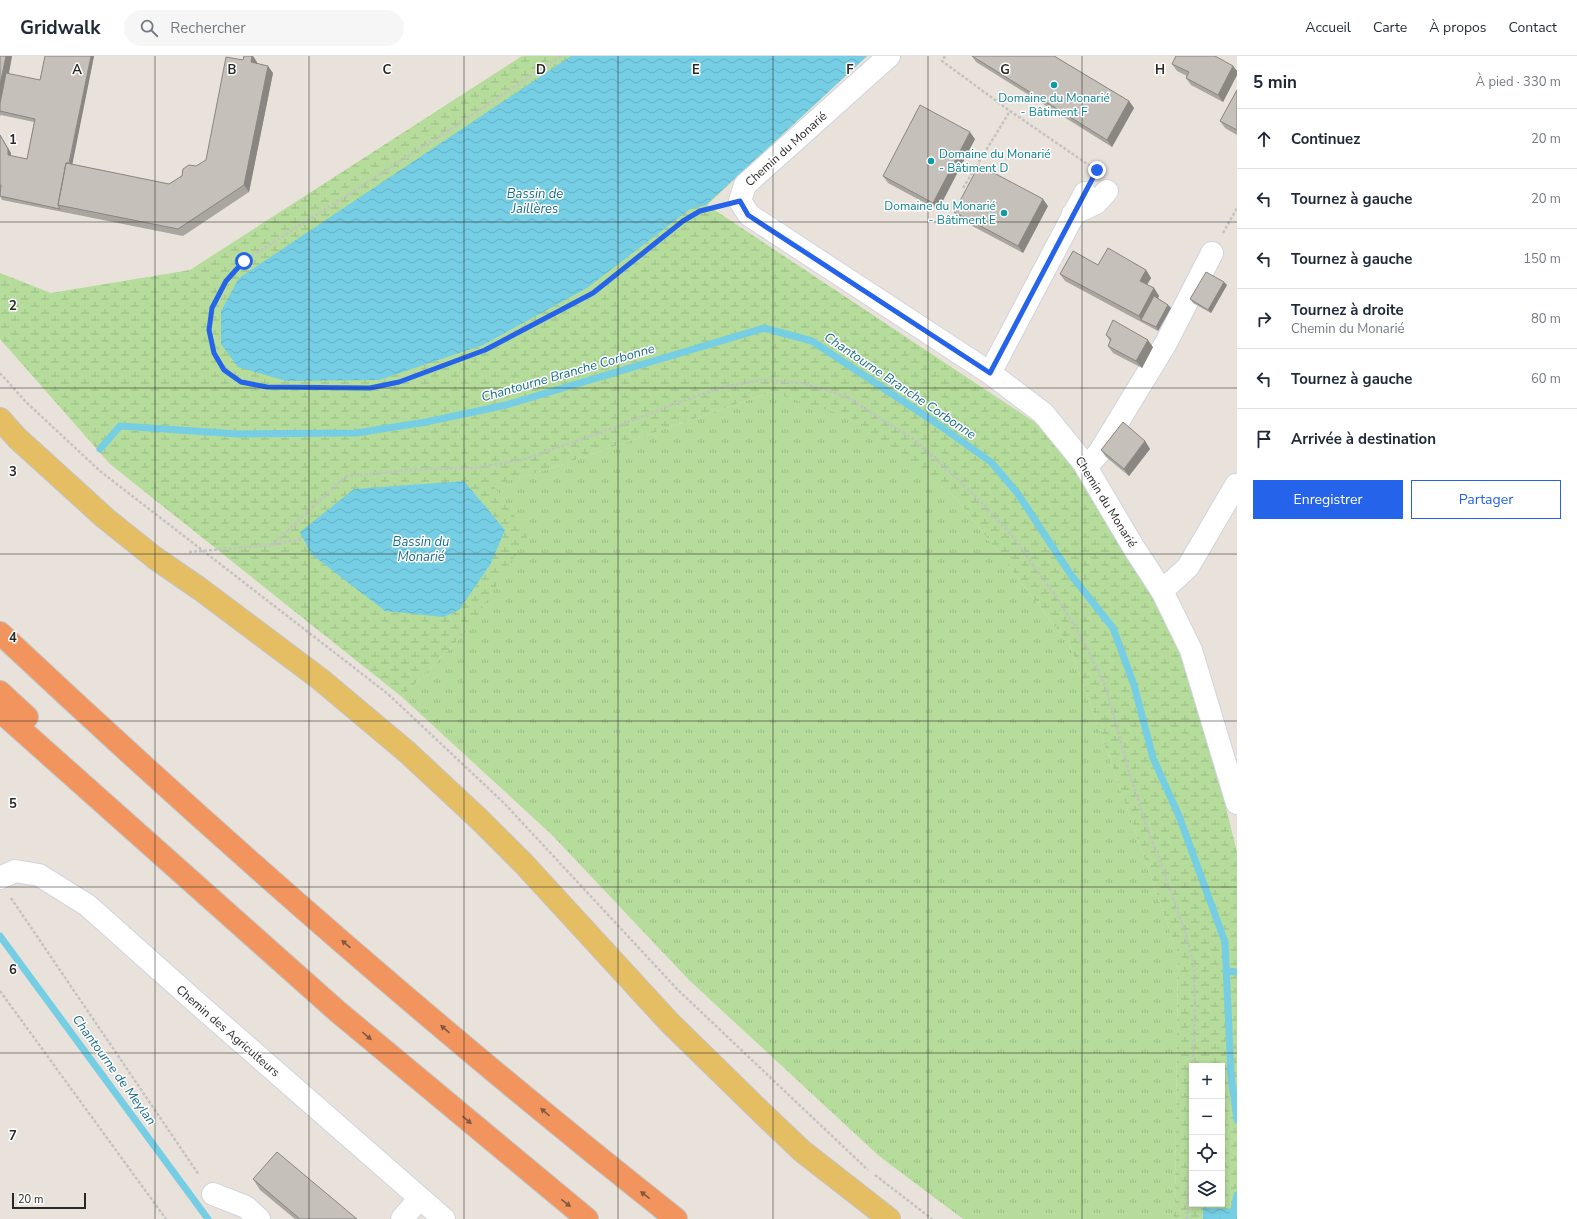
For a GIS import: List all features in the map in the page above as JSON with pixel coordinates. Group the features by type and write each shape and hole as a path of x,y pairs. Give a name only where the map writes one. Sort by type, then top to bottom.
{"highway":[{"path":"0,633 244,856 417,1006 621,1176 676,1219"},
{"path":"0,692 337,1011"},
{"path":"0,711 337,1011 587,1219"}],"main road":[{"path":"0,419 17,438 105,518 155,558 200,589 320,679 407,752 518,859 582,925 670,1023 760,1111 802,1150 888,1219"}],"street":[{"name":"Chemin du Monarié","path":"889,56 745,185 740,201 748,215 990,373 1042,413 1086,467 1134,548 1162,591 1191,650 1237,804"},
{"path":"1073,214 1096,203 1107,191"},
{"path":"990,373 1085,193"},
{"path":"1086,467 1099,454 1166,343 1212,252"},
{"path":"1162,591 1188,567 1236,485"},
{"name":"Chemin des Agriculteurs","path":"4,887 15,871 39,875 87,905 202,1008 444,1219"},
{"path":"213,1194 246,1207 259,1219"},
{"path":"402,1219 420,1198"}],"path":[{"path":"561,56 454,128 244,261 226,281 212,308 209,330 214,353 224,370 241,382 267,387 370,388 399,382 485,350 586,297 683,221 700,211 740,201"},
{"path":"945,56 942,61 1010,111 1097,170 1085,193"},
{"path":"963,188 1010,111"},
{"path":"1212,252 1237,208"},
{"path":"0,373 26,402 100,471 204,551 272,545 304,539"},
{"path":"272,545 346,476 422,469 475,468 521,460 603,432 679,402 727,386 762,380 802,383 845,396 915,440 968,489 1011,534 1062,605 1086,646 1106,688 1142,815 1185,932 1194,965 1195,1008 1193,1063"},
{"path":"4,887 189,1162"},
{"path":"0,991 166,1219"},
{"path":"1187,1219 1191,1135"}],"green space":[{"path":"522,56 867,56 707,205 1054,435 1162,595 1192,672 1237,852 1237,1219 1173,1219 1175,1210 1178,954 1070,646 957,499 851,418 771,392 549,469 493,485 528,535 469,629 402,697 110,464 0,339 0,273 51,293 190,270"},
{"path":"771,392 851,417 957,499 1070,646 1178,954 1175,1210 1173,1219 963,1219 879,1156 689,980 552,835 402,697 469,629 492,485 549,469"}],"water":[{"name":"Bassin de Jaillères","path":"571,56 867,56 706,205 690,209 587,288 483,345 379,380 286,381 238,367 221,344 221,311 239,278"},
{"name":"Bassin du Monarié","path":"464,481 505,530 490,565 459,610 444,617 385,611 311,554 300,532 354,489"},
{"path":"1203,1208 1237,1209 1237,1219 1203,1219"}],"building":[{"path":"0,56 6,56 0,85"},
{"path":"45,56 91,56 69,163 66,163 58,205 60,209 0,196 0,135 8,149 8,155 27,159 35,119 0,111 6,73 40,80"},
{"path":"244,56 252,56 251,62 268,66 244,185 178,229 58,205 66,163 169,184 182,176 183,169 189,165 196,166 206,160 226,57 243,60"},
{"name":"Domaine du Monarié - Bâtiment F","path":"972,56 1054,56 1129,101 1107,140"},
{"path":"1176,56 1215,56 1233,66 1218,95 1186,78 1189,72 1172,64"},
{"path":"1237,90 1237,130 1220,121"},
{"name":"Domaine du Monarié - Bâtiment D","path":"920,105 970,132 933,203 883,176"},
{"name":"Domaine du Monarié - Bâtiment E","path":"979,165 1043,199 1018,246 954,212"},
{"path":"1108,248 1146,270 1140,281 1154,288 1139,316 1060,274 1073,251 1098,265"},
{"path":"1206,272 1224,282 1208,310 1190,299"},
{"path":"1154,296 1168,305 1156,327 1141,320"},
{"path":"1113,320 1148,340 1136,361 1108,346 1111,339 1106,335"},
{"path":"1123,422 1145,441 1124,469 1101,450"},
{"path":"277,1152 357,1219 300,1219 253,1179"}],"waterway":[{"name":"Chantourne Branche Corbonne","path":"100,449 120,426 238,434 356,433 426,422 506,405 764,328 812,341 936,423 991,462 1018,494 1071,575 1113,628 1134,685 1153,758 1179,816 1225,942 1231,1075 1237,1120"},
{"name":"Chantourne de Meylan","path":"0,936 208,1219"},
{"path":"1226,971 1237,972"},
{"name":"Chantourne Branche Corbonne","path":"1232,1219 1237,1195"}],"place":[{"name":"Domaine du Monarié - Bâtiment F","path":"1054,85"},
{"name":"Domaine du Monarié - Bâtiment D","path":"931,161"},
{"name":"Domaine du Monarié - Bâtiment E","path":"1004,213"}],"route":[{"path":"244,261 226,281 212,308 209,330 214,353 224,370 241,382 267,387 370,388 399,382 485,350 593,293 683,221 700,211 740,201 748,215 990,373 1097,170"}]}
